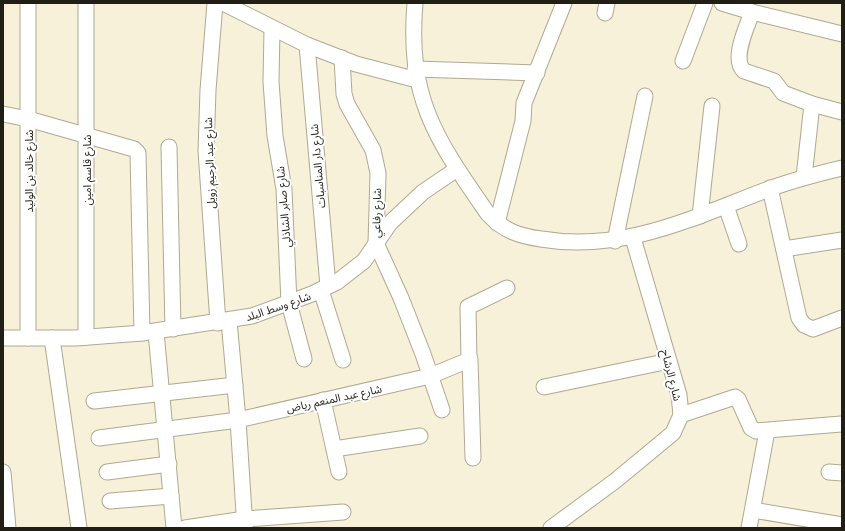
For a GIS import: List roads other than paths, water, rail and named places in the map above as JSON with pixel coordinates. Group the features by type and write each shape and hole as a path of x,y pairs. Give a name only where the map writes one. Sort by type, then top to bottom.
{"street":[{"name":"شارع خالد بن الوليد","path":"28,3 28,338"},
{"name":"شارع قاسم امين","path":"86,3 86,337"},
{"name":"شارع عبد الرحيم زويل","path":"216,3 208,90 206,151 224,322 235,385 245,524"},
{"path":"222,3 306,46 369,68 416,74 537,73"},
{"path":"415,3 412,34 416,74 426,112 439,141 457,169 497,223 514,234 554,242 584,244 633,238 700,216 770,188 804,177 842,168"},
{"path":"497,223 523,121 524,103 564,3"},
{"path":"683,61 705,3"},
{"path":"722,3 752,12 842,34"},
{"path":"752,12 738,53 740,68 744,71 774,81 781,92 812,104 842,112"},
{"name":"شارع صابر الشاذلي","path":"272,29 271,82 275,136 284,189 289,303 304,359"},
{"name":"شارع دار المناسبات","path":"306,46 324,288 343,360"},
{"name":"شارع رفاعي","path":"342,58 345,99 373,150 376,162 376,243 401,298 442,410"},
{"path":"615,241 645,96"},
{"path":"804,177 812,104"},
{"path":"700,216 712,106"},
{"path":"3,114 28,119 134,149 138,153 149,332 162,393 174,528"},
{"path":"169,147 173,329"},
{"name":"شارع وسط البلد","path":"3,338 86,337 149,332 224,322 252,316 289,303 337,282 364,261 390,223 423,192 457,169"},
{"path":"770,188 799,318 804,325 813,329 842,318"},
{"path":"726,206 739,244"},
{"name":"شارع الرشاح","path":"551,528 615,481 673,433 681,415 680,395 633,238"},
{"path":"784,249 842,240"},
{"path":"473,458 468,307 507,288"},
{"path":"52,338 80,528"},
{"name":"شارع عبد المنعم رياض","path":"99,438 238,420 430,376 470,359"},
{"path":"544,387 670,361"},
{"path":"94,401 235,385"},
{"path":"681,415 735,397 738,399 751,428 756,431 841,424"},
{"path":"323,400 339,472"},
{"path":"749,528 767,431"},
{"path":"334,449 420,436"},
{"path":"107,472 169,464"},
{"path":"3,472 8,528"},
{"path":"110,502 172,496"},
{"path":"753,510 842,525"},
{"path":"185,528 245,524 343,512"}]}
